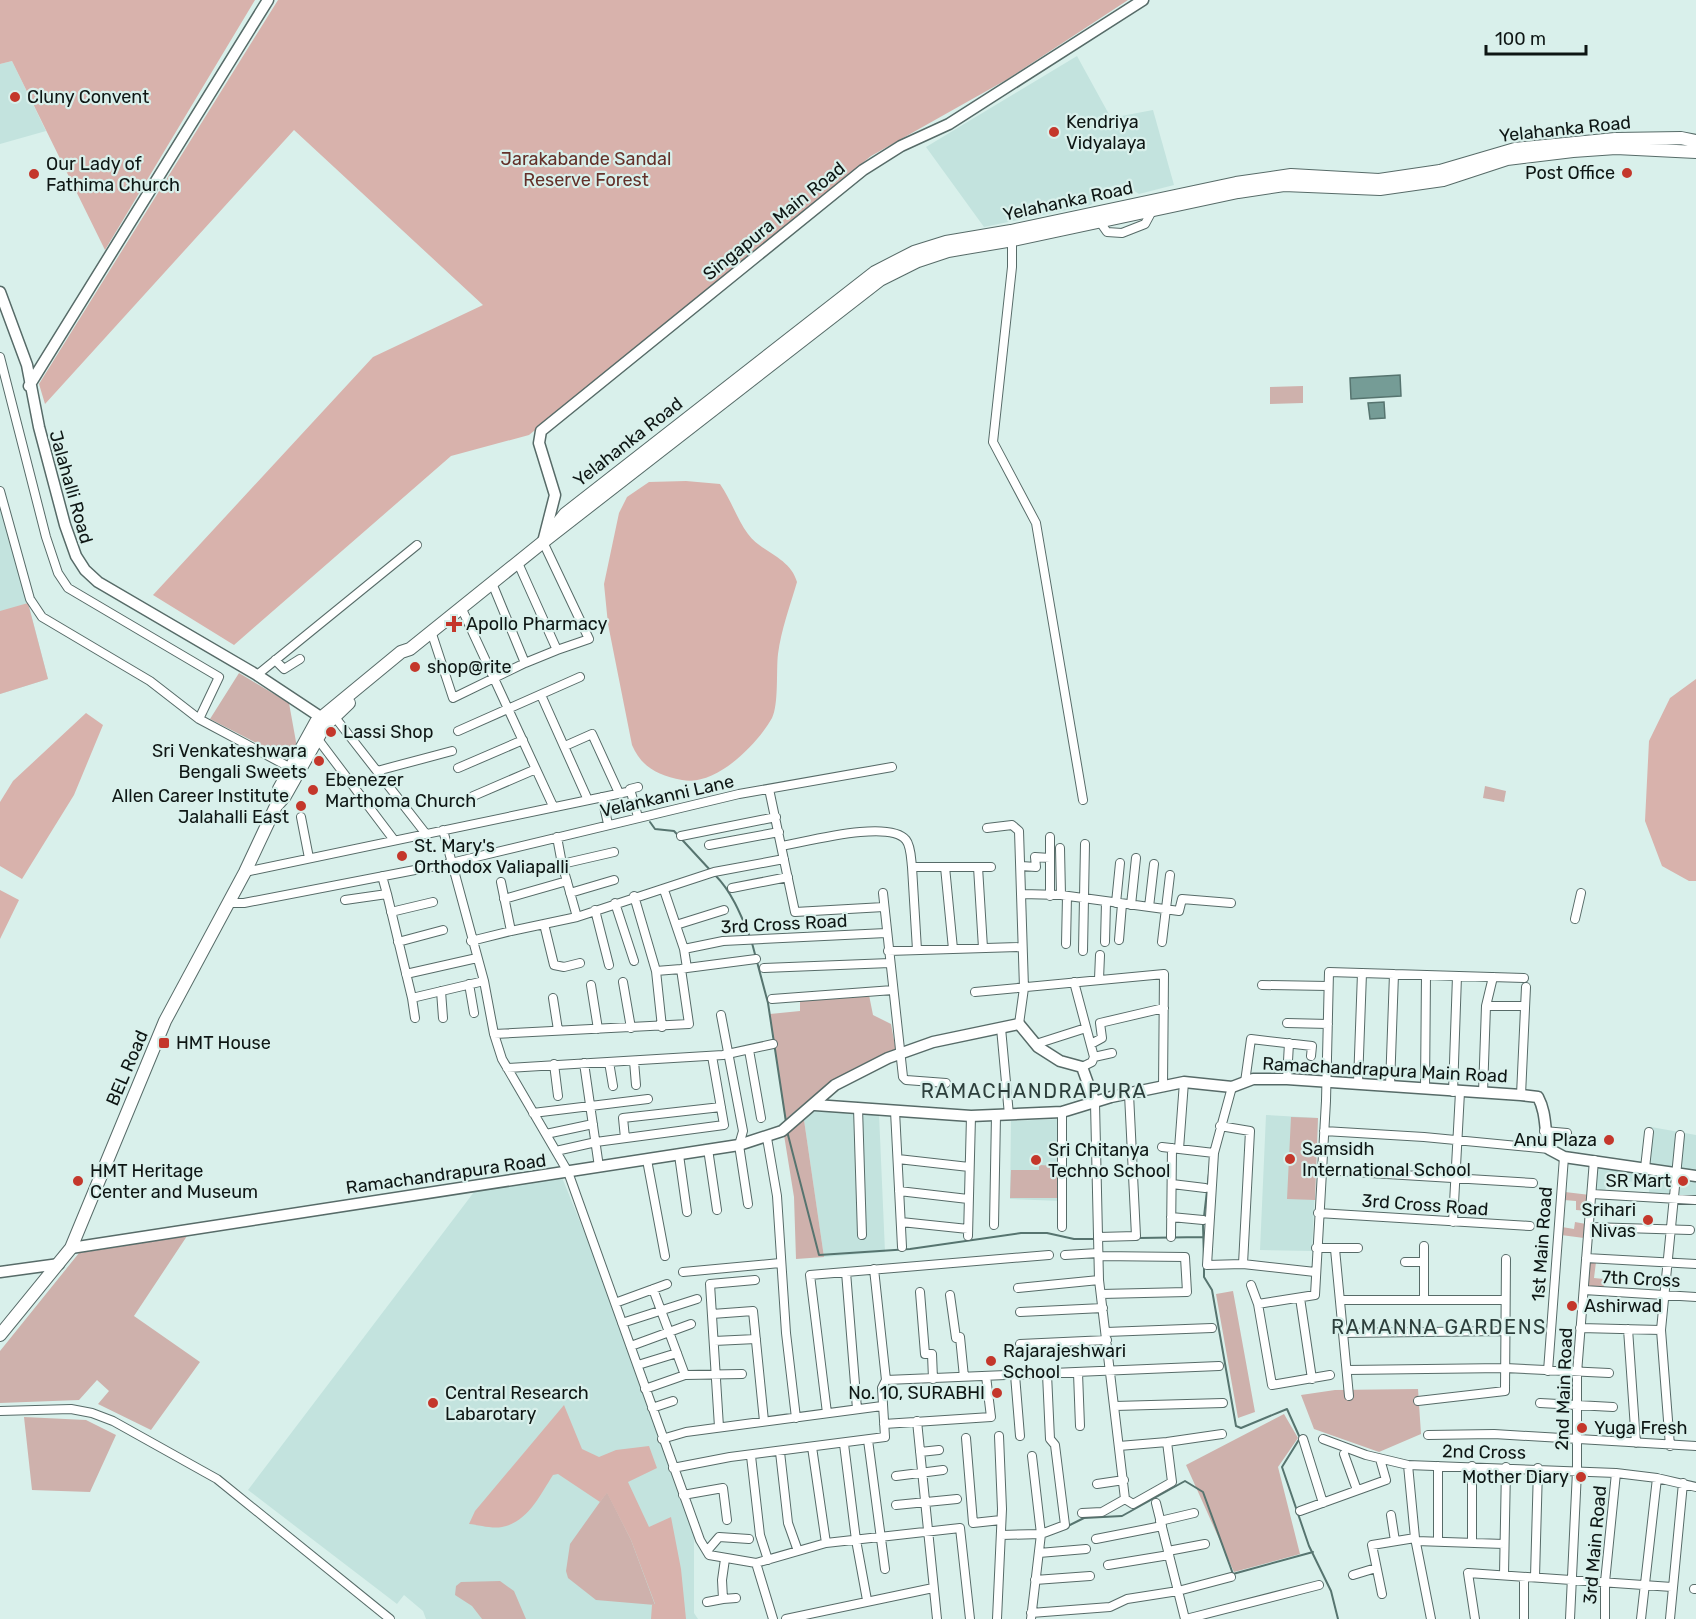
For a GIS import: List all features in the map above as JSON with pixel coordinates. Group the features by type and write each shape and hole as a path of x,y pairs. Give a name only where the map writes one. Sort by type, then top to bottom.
{"main road":[{"name":"Yelahanka Road","path":"410,649 692,420 880,280 918,261 948,251 1236,183 1291,175 1379,180 1440,171 1505,150 1615,139 1682,138 1696,141"},
{"name":"Yelahanka Road","path":"1012,236 1100,222 1284,185 1380,189 1443,180 1507,159 1573,151 1616,148 1696,152"},
{"name":"BEL Road","path":"0,1335 71,1248 165,1022 245,872 276,806 279,789 292,766 323,723 404,659 410,649"},
{"name":"BEL Road","path":"276,806 285,796 323,723"}],"street":[{"path":"29,386 268,0"},
{"name":"Singapura Main Road","path":"543,542 555,495 539,443 541,431 863,170 901,146 949,124 1143,0"},
{"path":"1012,236 993,442 1036,524 1083,800"},
{"path":"0,292 20,341 29,386"},
{"name":"Jalahalli Road","path":"0,306 29,386 64,525 76,556 85,570 98,582 150,614 257,675 323,723"},
{"path":"0,357 46,537 58,573 68,588 219,677 197,717"},
{"name":"Jalahalli Road","path":"29,386 62,525 73,557 82,573 122,605 262,684 323,723"},
{"path":"0,491 30,599 42,617 150,681 197,717 292,766"},
{"path":"430,631 453,698 525,663 589,639 543,542"},
{"path":"257,675 417,545"},
{"path":"518,562 557,650"},
{"path":"492,583 525,663"},
{"path":"461,607 553,806"},
{"path":"275,660 284,669 300,659"},
{"path":"458,731 580,677"},
{"path":"541,695 588,800"},
{"path":"184,705 193,710 197,717"},
{"path":"323,723 377,771 426,834"},
{"path":"323,723 394,840"},
{"path":"245,872 623,792 592,734 565,746"},
{"path":"458,768 523,740"},
{"path":"377,771 452,751"},
{"name":"Velankanni Lane","path":"228,903 244,903 451,862 638,817 769,789 892,767"},
{"path":"471,797 536,769"},
{"path":"638,787 630,789 638,817"},
{"path":"769,789 795,912 884,907"},
{"path":"602,797 608,824"},
{"path":"301,817 309,858"},
{"path":"681,836 776,817"},
{"path":"987,828 1012,825 1019,831 1024,988 1019,1024 1036,1044 1060,1061 1082,1067 1092,1062 1094,1057 1074,982"},
{"path":"443,830 471,941 484,981 494,1034 507,1068 568,1172 638,1365 662,1439 700,1540 709,1555 756,1563 826,1543 960,1528 970,1619"},
{"path":"709,844 779,832"},
{"path":"782,846 862,832 895,833 908,843 912,867 917,950"},
{"path":"558,837 562,864 577,917"},
{"path":"1050,837 1050,896"},
{"path":"1083,951 1085,844"},
{"path":"1060,848 1066,944"},
{"path":"562,864 614,852"},
{"path":"1021,867 1036,867 1035,857 1050,858"},
{"path":"1119,940 1123,904 1136,858"},
{"path":"471,941 577,917 634,896 663,890 714,872 784,859"},
{"path":"1120,863 1123,904"},
{"path":"1149,907 1154,864"},
{"path":"912,867 992,867"},
{"path":"945,867 953,949"},
{"path":"978,867 982,948"},
{"path":"1162,942 1170,875"},
{"path":"382,876 415,1018"},
{"path":"732,888 788,878"},
{"path":"570,893 614,880"},
{"path":"504,899 567,881"},
{"path":"501,882 511,931"},
{"path":"494,1034 662,1027 687,1025 691,1022 684,969 684,949 663,890"},
{"path":"1575,919 1581,892"},
{"path":"883,893 904,1080 946,1083"},
{"path":"345,900 387,894"},
{"path":"1022,894 1064,896 1179,911 1182,899 1231,903"},
{"path":"634,896 656,971 662,1027"},
{"path":"391,912 433,902"},
{"path":"1104,942 1106,902"},
{"path":"615,903 634,961"},
{"path":"676,925 724,909"},
{"path":"595,910 609,965"},
{"path":"544,924 554,965 564,967 580,963"},
{"path":"398,942 443,930"},
{"name":"3rd Cross Road","path":"684,949 723,941 886,933"},
{"path":"888,951 1022,947"},
{"path":"1099,979 1100,955"},
{"path":"406,974 477,958"},
{"path":"656,971 756,959"},
{"path":"764,968 890,963"},
{"path":"1258,1304 1315,1295 1324,1131 1329,972 1524,978"},
{"path":"1358,1083 1362,973"},
{"path":"975,992 1164,974 1162,1087"},
{"path":"1390,1086 1394,974"},
{"path":"1425,1089 1426,975"},
{"path":"1453,1222 1457,1140 1458,976"},
{"path":"1483,1093 1486,1006 1493,977"},
{"path":"412,998 484,981"},
{"path":"623,982 631,1028"},
{"path":"469,984 474,1013"},
{"path":"1262,984 1328,986"},
{"path":"591,985 598,1029"},
{"path":"1521,1095 1526,987"},
{"path":"772,999 893,990"},
{"path":"441,991 443,1018"},
{"path":"553,998 558,1030"},
{"path":"1486,1006 1525,1006"},
{"path":"1091,1044 1102,1038 1100,1023 1164,1008"},
{"path":"721,1015 744,1131 739,1145 748,1204"},
{"path":"1287,1023 1328,1023"},
{"name":"Ramachandrapura Road","path":"71,1248 739,1145 782,1131 815,1105 835,1085 900,1054 933,1042 1019,1024"},
{"path":"1001,1028 1009,1115"},
{"path":"1036,1044 1086,1028"},
{"path":"1245,1082 1251,1039 1312,1046 1311,1056"},
{"path":"1287,1079 1289,1043"},
{"path":"507,1068 712,1056 773,1044"},
{"path":"749,1050 761,1118"},
{"path":"1094,1057 1112,1053"},
{"path":"556,1151 596,1142 724,1125 712,1056"},
{"path":"634,1061 636,1085"},
{"path":"609,1062 613,1086"},
{"path":"584,1063 599,1167"},
{"path":"554,1064 558,1096"},
{"path":"1082,1067 1095,1102 1099,1280 1125,1499"},
{"name":"Ramachandrapura Main Road","path":"815,1105 971,1116 1009,1115 1062,1112 1095,1102 1184,1082 1232,1087 1252,1079 1326,1081 1538,1097 1545,1112 1544,1131 1549,1149"},
{"path":"1171,1236 1172,1184 1184,1082"},
{"path":"1232,1087 1214,1153 1207,1265 1243,1264 1315,1272"},
{"path":"1098,1237 1136,1236 1129,1094"},
{"path":"533,1113 648,1099"},
{"path":"625,1138 623,1118 721,1107"},
{"path":"858,1108 862,1235"},
{"path":"895,1111 902,1247"},
{"path":"1062,1112 1062,1227"},
{"path":"994,1226 996,1115"},
{"path":"901,1222 968,1232 971,1116"},
{"path":"546,1134 593,1124"},
{"path":"1220,1126 1250,1131 1243,1264"},
{"path":"1324,1131 1549,1149 1564,1156 1696,1176"},
{"path":"1544,1131 1567,1133"},
{"path":"1645,1168 1649,1132"},
{"path":"1670,1446 1661,1330 1680,1136"},
{"path":"766,1138 777,1196 780,1263 796,1418"},
{"path":"1162,1147 1214,1153"},
{"path":"708,1149 717,1210"},
{"path":"679,1155 687,1212"},
{"name":"1st Main Road","path":"1548,1371 1564,1156"},
{"path":"898,1159 969,1167"},
{"path":"647,1160 665,1256"},
{"name":"2nd Main Road","path":"1570,1619 1577,1471 1577,1373 1594,1160"},
{"path":"1321,1170 1533,1183"},
{"path":"1172,1184 1205,1188"},
{"path":"899,1191 968,1199"},
{"path":"1592,1194 1695,1200"},
{"name":"3rd Cross Road","path":"1318,1213 1530,1226"},
{"path":"1171,1217 1203,1220"},
{"path":"1589,1227 1690,1230"},
{"path":"1424,1246 1424,1300"},
{"path":"1316,1248 1358,1248"},
{"path":"1335,1249 1349,1396"},
{"path":"827,1413 810,1275 1048,1255"},
{"path":"1065,1256 1185,1257 1187,1292 1101,1294"},
{"path":"1586,1258 1696,1264"},
{"path":"1418,1401 1504,1391 1506,1259"},
{"path":"1405,1262 1424,1263"},
{"path":"683,1272 780,1263"},
{"path":"0,1272 59,1264"},
{"path":"673,1468 885,1437 882,1388 886,1380 874,1269"},
{"path":"846,1272 857,1410"},
{"path":"719,1428 710,1284 755,1280"},
{"path":"1018,1288 1099,1280"},
{"path":"615,1303 667,1284"},
{"path":"1251,1285 1258,1304 1272,1385 1330,1375"},
{"path":"653,1289 685,1375"},
{"name":"7th Cross","path":"1584,1290 1696,1297"},
{"path":"920,1292 925,1354 932,1354 933,1378"},
{"path":"950,1295 956,1338 960,1337 964,1377"},
{"path":"1300,1298 1312,1379"},
{"path":"622,1323 697,1299"},
{"path":"1340,1300 1505,1300"},
{"path":"1020,1312 1103,1308"},
{"path":"712,1314 753,1311 764,1421"},
{"path":"631,1346 691,1324"},
{"path":"1020,1344 1212,1328"},
{"path":"1580,1328 1661,1330"},
{"path":"1628,1329 1636,1443"},
{"path":"1343,1333 1505,1331"},
{"path":"714,1341 756,1339"},
{"path":"638,1365 677,1353"},
{"path":"886,1380 1219,1366"},
{"path":"1347,1370 1505,1368 1609,1373"},
{"path":"1078,1373 1080,1426"},
{"path":"645,1389 685,1375 742,1374"},
{"path":"1001,1535 1041,1534 1065,1525 1055,1445 1050,1439 1047,1374"},
{"path":"1015,1375 1020,1436"},
{"path":"884,1424 991,1417 986,1376"},
{"path":"652,1408 673,1401"},
{"path":"1115,1406 1223,1403"},
{"path":"1540,1403 1613,1407"},
{"path":"662,1439 686,1431 882,1406"},
{"path":"0,1411 71,1409 92,1413 112,1421 217,1479 390,1619"},
{"path":"917,1421 937,1619"},
{"path":"1119,1446 1222,1434"},
{"path":"1428,1435 1577,1438 1696,1446"},
{"path":"997,1619 1001,1535 999,1436"},
{"path":"966,1438 973,1523 1001,1520"},
{"path":"1303,1439 1323,1503"},
{"name":"2nd Cross","path":"1323,1439 1380,1459 1408,1465 1538,1468 1616,1473 1657,1478 1696,1487"},
{"path":"868,1440 885,1569"},
{"path":"1125,1499 1133,1504 1172,1482 1167,1442"},
{"path":"844,1443 856,1540 867,1600"},
{"path":"812,1447 826,1543"},
{"path":"920,1452 939,1450"},
{"path":"780,1452 788,1523 798,1551"},
{"path":"1344,1454 1357,1490"},
{"path":"751,1456 760,1534 768,1560"},
{"path":"1032,1456 1041,1534 1031,1616 1110,1607 1127,1599 1178,1591 1230,1577"},
{"path":"1300,1512 1386,1480 1380,1459"},
{"path":"1408,1465 1416,1539 1431,1619"},
{"path":"1438,1466 1438,1541"},
{"path":"1472,1466 1472,1542"},
{"path":"1504,1575 1506,1467"},
{"path":"1534,1577 1538,1468"},
{"path":"896,1476 943,1470"},
{"name":"3rd Main Road","path":"1605,1619 1605,1582 1616,1473"},
{"path":"1641,1619 1643,1584 1657,1478"},
{"path":"1097,1484 1124,1480"},
{"path":"1670,1619 1683,1483"},
{"path":"683,1495 723,1488 727,1520"},
{"path":"896,1505 957,1499"},
{"path":"1082,1513 1102,1512 1125,1499"},
{"path":"1156,1503 1186,1619 1319,1585"},
{"path":"1096,1539 1161,1524 1194,1513"},
{"path":"1391,1515 1395,1541"},
{"path":"707,1551 719,1537 749,1539"},
{"path":"1382,1594 1372,1545 1416,1539 1504,1544"},
{"path":"1108,1565 1205,1544"},
{"path":"1039,1553 1086,1549"},
{"path":"723,1599 722,1580 725,1559"},
{"path":"756,1563 773,1619"},
{"path":"1353,1575 1376,1568"},
{"path":"1476,1619 1468,1573 1672,1587"},
{"path":"1035,1580 1090,1576"},
{"path":"1524,1577 1524,1619"},
{"path":"786,1619 867,1600 933,1588"},
{"path":"707,1602 736,1598"}],"shaded area":[{"name":"Kendriya Vidyalaya","path":"1077,56 1111,118 1153,110 1174,185 1139,194 1124,184 1109,187 1091,205 984,227 926,147"},
{"name":"Cluny Convent","path":"12,61 46,131 0,144 0,64"},
{"path":"1400,375 1401,396 1351,399 1350,378"},
{"path":"1303,386 1303,403 1270,404 1270,387"},
{"path":"1384,402 1385,418 1370,419 1368,403"},
{"path":"0,495 48,679 0,694"},
{"path":"239,673 289,703 298,753 293,762 210,719"},
{"path":"1485,786 1506,791 1504,802 1483,798"},
{"path":"869,995 873,1015 891,1024 896,1051 864,1063 837,1079 785,1120 770,1014 800,1011 800,999"},
{"path":"817,1108 879,1114 885,1252 824,1257 804,1120"},
{"name":"Samsidh International School","path":"1266,1115 1318,1118 1312,1251 1260,1250"},
{"path":"1291,1117 1318,1118 1315,1200 1287,1199"},
{"name":"Sri Chitanya Techno School","path":"1061,1119 1061,1201 1010,1199 1011,1121"},
{"path":"804,1120 824,1257 796,1259 794,1197 784,1135"},
{"path":"1651,1127 1696,1135 1696,1172 1648,1165"},
{"path":"1039,1165 1058,1166 1058,1198 1010,1198 1011,1170 1039,1170"},
{"path":"1596,1166 1672,1176 1670,1196 1649,1193 1649,1180 1627,1182 1607,1180 1605,1193 1594,1192"},
{"name":"Central Research Labarotary","path":"561,1175 618,1315 694,1535 694,1613 698,1619 426,1619 423,1611 404,1595 397,1604 248,1490 474,1192"},
{"path":"1678,1177 1696,1180 1696,1199 1676,1197"},
{"path":"1565,1192 1590,1195 1589,1211 1576,1210 1576,1201 1564,1200"},
{"path":"1575,1222 1586,1224 1584,1238 1561,1235 1562,1227 1574,1229"},
{"path":"187,1236 134,1316 200,1362 151,1430 98,1404 109,1391 97,1380 79,1400 0,1403 0,1351 79,1253"},
{"path":"1588,1261 1596,1262 1594,1278 1604,1279 1604,1289 1586,1287"},
{"path":"1233,1291 1255,1412 1238,1418 1216,1294"},
{"path":"1418,1389 1421,1434 1379,1452 1314,1429 1301,1395 1335,1390"},
{"path":"1284,1414 1298,1438 1278,1467 1300,1554 1234,1572 1186,1465"},
{"path":"24,1417 86,1420 116,1435 90,1492 32,1490"},
{"path":"607,1492 631,1540 655,1605 596,1600 568,1578 566,1571 570,1544"},
{"path":"500,1581 514,1591 526,1619 482,1619 472,1606 455,1595 456,1586 461,1582"}],"green space":[{"path":"0,0 255,0 105,250 12,61 0,64"},
{"name":"Jarakabande Sandal Reserve Forest","path":"278,0 1128,0 1006,80 871,156 529,435 451,456 234,645 153,595 373,357 483,305 294,130 45,404 39,384"},
{"path":"686,481 720,484 748,534 782,561 797,582 779,645 776,704 772,718 756,740 734,762 708,777 695,780 682,780 658,773 646,765 632,745 608,624 604,584 619,513 627,497 649,482"},
{"path":"28,603 48,679 0,694 0,611"},
{"path":"1696,679 1696,881 1689,881 1662,866 1645,821 1649,741 1670,698"},
{"path":"86,713 103,725 74,795 22,879 0,866 0,802 13,781"},
{"path":"0,890 19,900 0,939"},
{"path":"564,1405 582,1449 599,1457 616,1450 649,1446 657,1468 628,1482 649,1527 671,1517 681,1569 686,1619 651,1619 652,1605 655,1604 631,1540 607,1493 600,1502 558,1474 553,1475 532,1507 519,1520 502,1527 469,1524 475,1511"}],"waterway":[{"path":"650,822 655,829 674,831 711,871"},
{"path":"715,875 731,896 750,937"},
{"path":"752,943 768,1003 786,1122"},
{"path":"787,1131 819,1255 910,1249 1021,1233 1047,1233 1074,1239 1097,1239"},
{"path":"1204,1261 1203,1225 1211,1156"},
{"path":"1139,1238 1203,1237"},
{"path":"1204,1267 1204,1277 1212,1290 1236,1426 1241,1428 1287,1409 1300,1438 1282,1467 1309,1546 1331,1591 1338,1619"},
{"path":"1068,1526 1084,1518 1122,1516 1185,1481 1203,1492 1233,1574 1313,1552"}],"place":[{"name":"Cluny Convent","path":"15,97"},
{"name":"Kendriya Vidyalaya","path":"1054,132"},
{"name":"Post Office","path":"1627,173"},
{"name":"Our Lady of Fathima Church","path":"34,174"},
{"name":"Apollo Pharmacy","path":"454,624"},
{"name":"shop@rite","path":"415,667"},
{"name":"Lassi Shop","path":"331,732"},
{"name":"Sri Venkateshwara Bengali Sweets","path":"319,761"},
{"name":"Ebenezer Marthoma Church","path":"313,790"},
{"name":"Allen Career Institute Jalahalli East","path":"301,806"},
{"name":"St. Mary's Orthodox Valiapalli","path":"402,856"},
{"name":"HMT House","path":"164,1043"},
{"name":"Anu Plaza","path":"1609,1140"},
{"name":"Samsidh International School","path":"1290,1159"},
{"name":"Sri Chitanya Techno School","path":"1036,1160"},
{"name":"HMT Heritage Center and Museum","path":"78,1181"},
{"name":"SR Mart","path":"1683,1181"},
{"name":"Srihari Nivas","path":"1648,1220"},
{"name":"Ashirwad","path":"1572,1306"},
{"name":"Rajarajeshwari School","path":"991,1361"},
{"name":"No. 10, SURABHI","path":"997,1393"},
{"name":"Central Research Labarotary","path":"433,1403"},
{"name":"Yuga Fresh","path":"1582,1428"},
{"name":"Mother Diary","path":"1581,1477"}],"district":[{"name":"RAMACHANDRAPURA","path":"1034,1091"},
{"name":"RAMANNA GARDENS","path":"1439,1327"}]}
